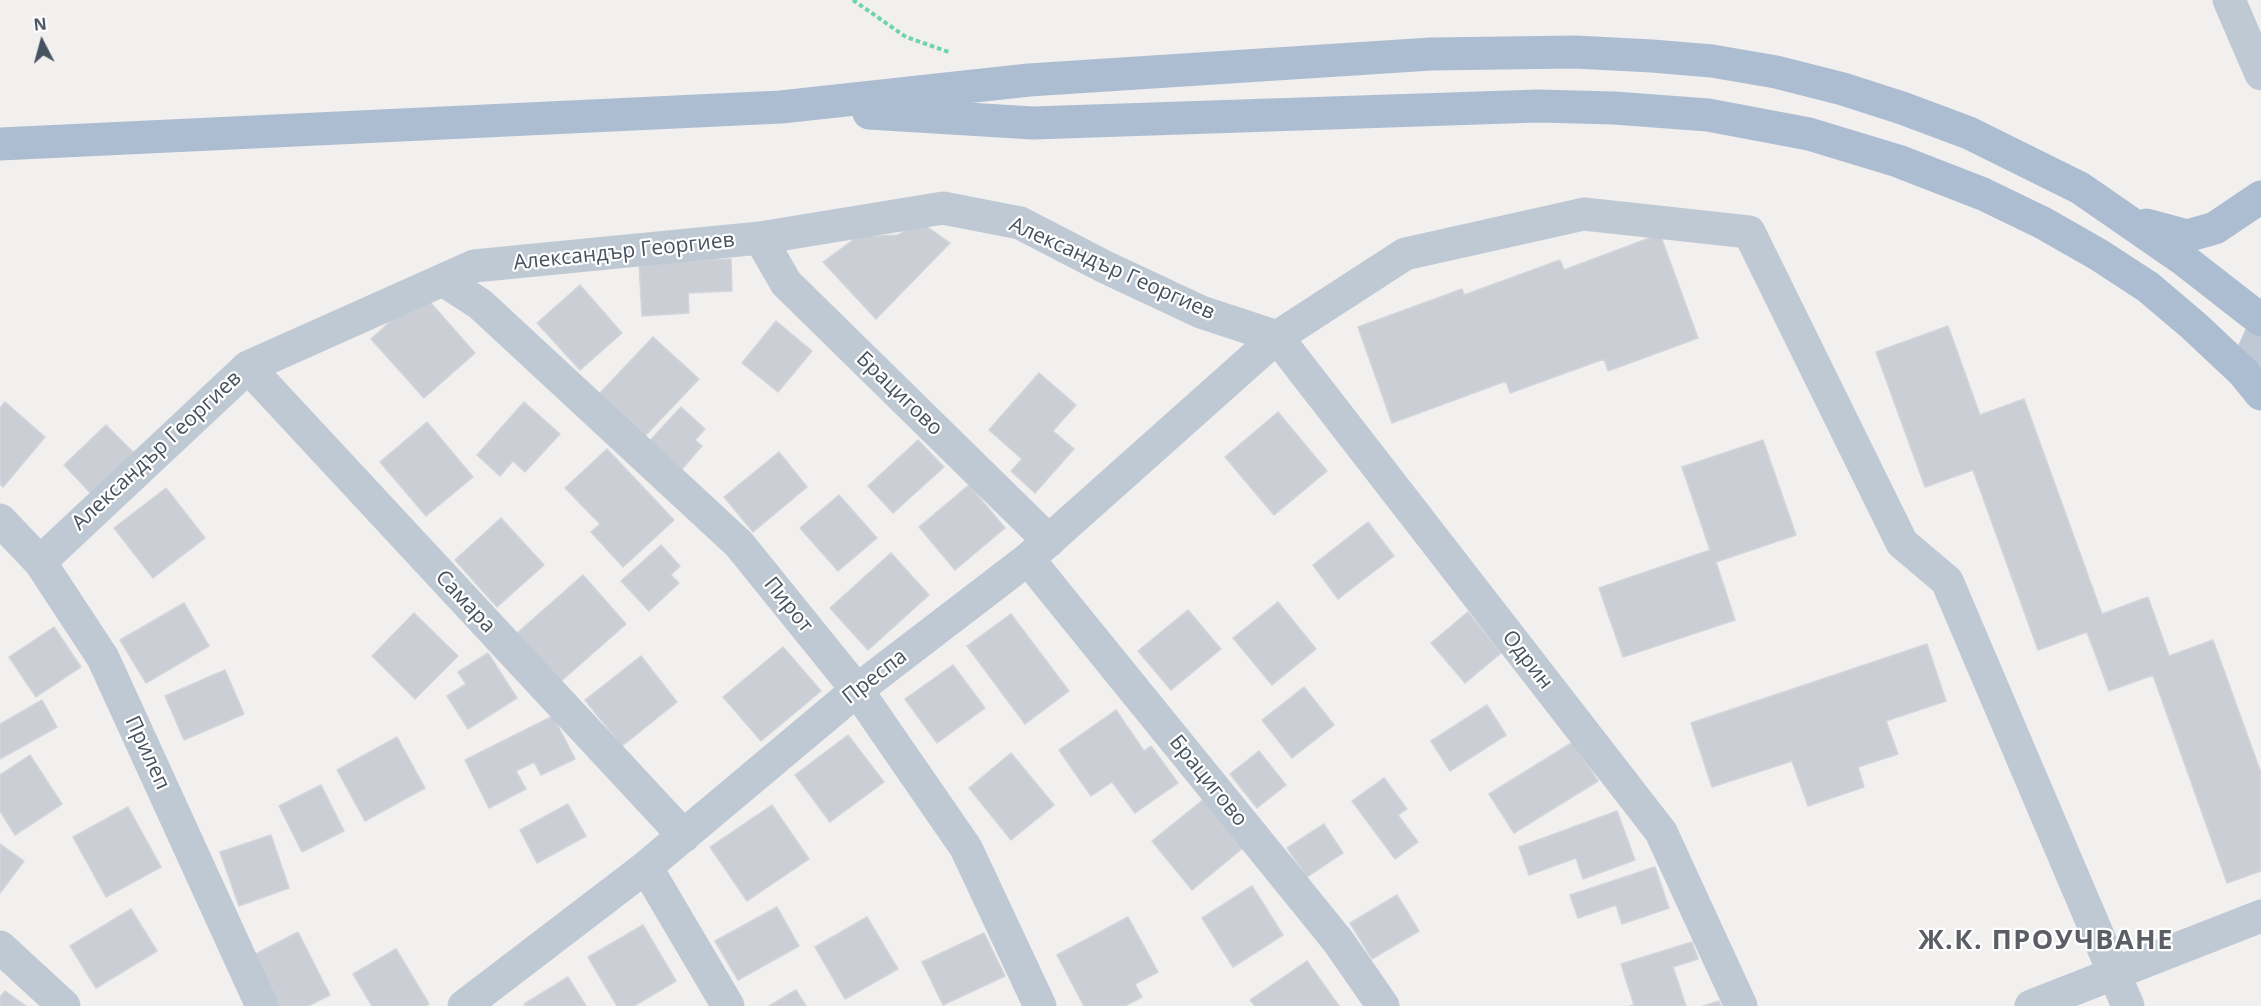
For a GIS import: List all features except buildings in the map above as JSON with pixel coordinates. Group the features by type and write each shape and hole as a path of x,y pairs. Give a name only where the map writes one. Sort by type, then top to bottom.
{"main road":[{"path":"0,144 780,107 1029,80 1431,54 1575,52 1662,57 1712,61 1776,72 1843,89 1969,133 2080,188 2126,218 2230,294 2261,320"},
{"path":"780,107 1033,123 1538,106 1614,108 1708,115 1809,134 1898,161 1983,194 2043,223 2099,255 2148,287 2252,383"},
{"path":"2126,218 2159,230 2187,236 2215,228 2261,197"}],"street":[{"path":"2229,0 2261,74"},
{"name":"Александър Георгиев","path":"40,562 248,366 474,266 760,238 943,208 1020,223 1105,267 1201,312 1277,337"},
{"name":"Преспа","path":"465,1006 646,867 856,690 1039,550 1277,337 1405,254 1584,214 1749,232 1902,543 1947,581 2115,973"},
{"name":"Брацигово","path":"760,238 786,283 1039,550 1338,941 1383,1006"},
{"name":"Пирот","path":"443,280 480,304 739,544 856,690 966,848 1040,1006"},
{"path":"2252,383 2261,335"},
{"name":"Одрин","path":"1277,337 1661,832 1741,1006"},
{"name":"Самара","path":"248,366 684,836"},
{"name":"Прилеп","path":"0,520 40,562 103,658 262,1006"},
{"path":"646,867 728,1006"},
{"path":"2031,1006 2261,916"},
{"path":"0,947 64,1006"},
{"path":"2115,973 2128,1006"}],"path":[{"path":"853,0 906,37 950,53"}],"district":[{"name":"Ж.К. ПРОУЧВАНЕ","path":"2046,941"}]}
